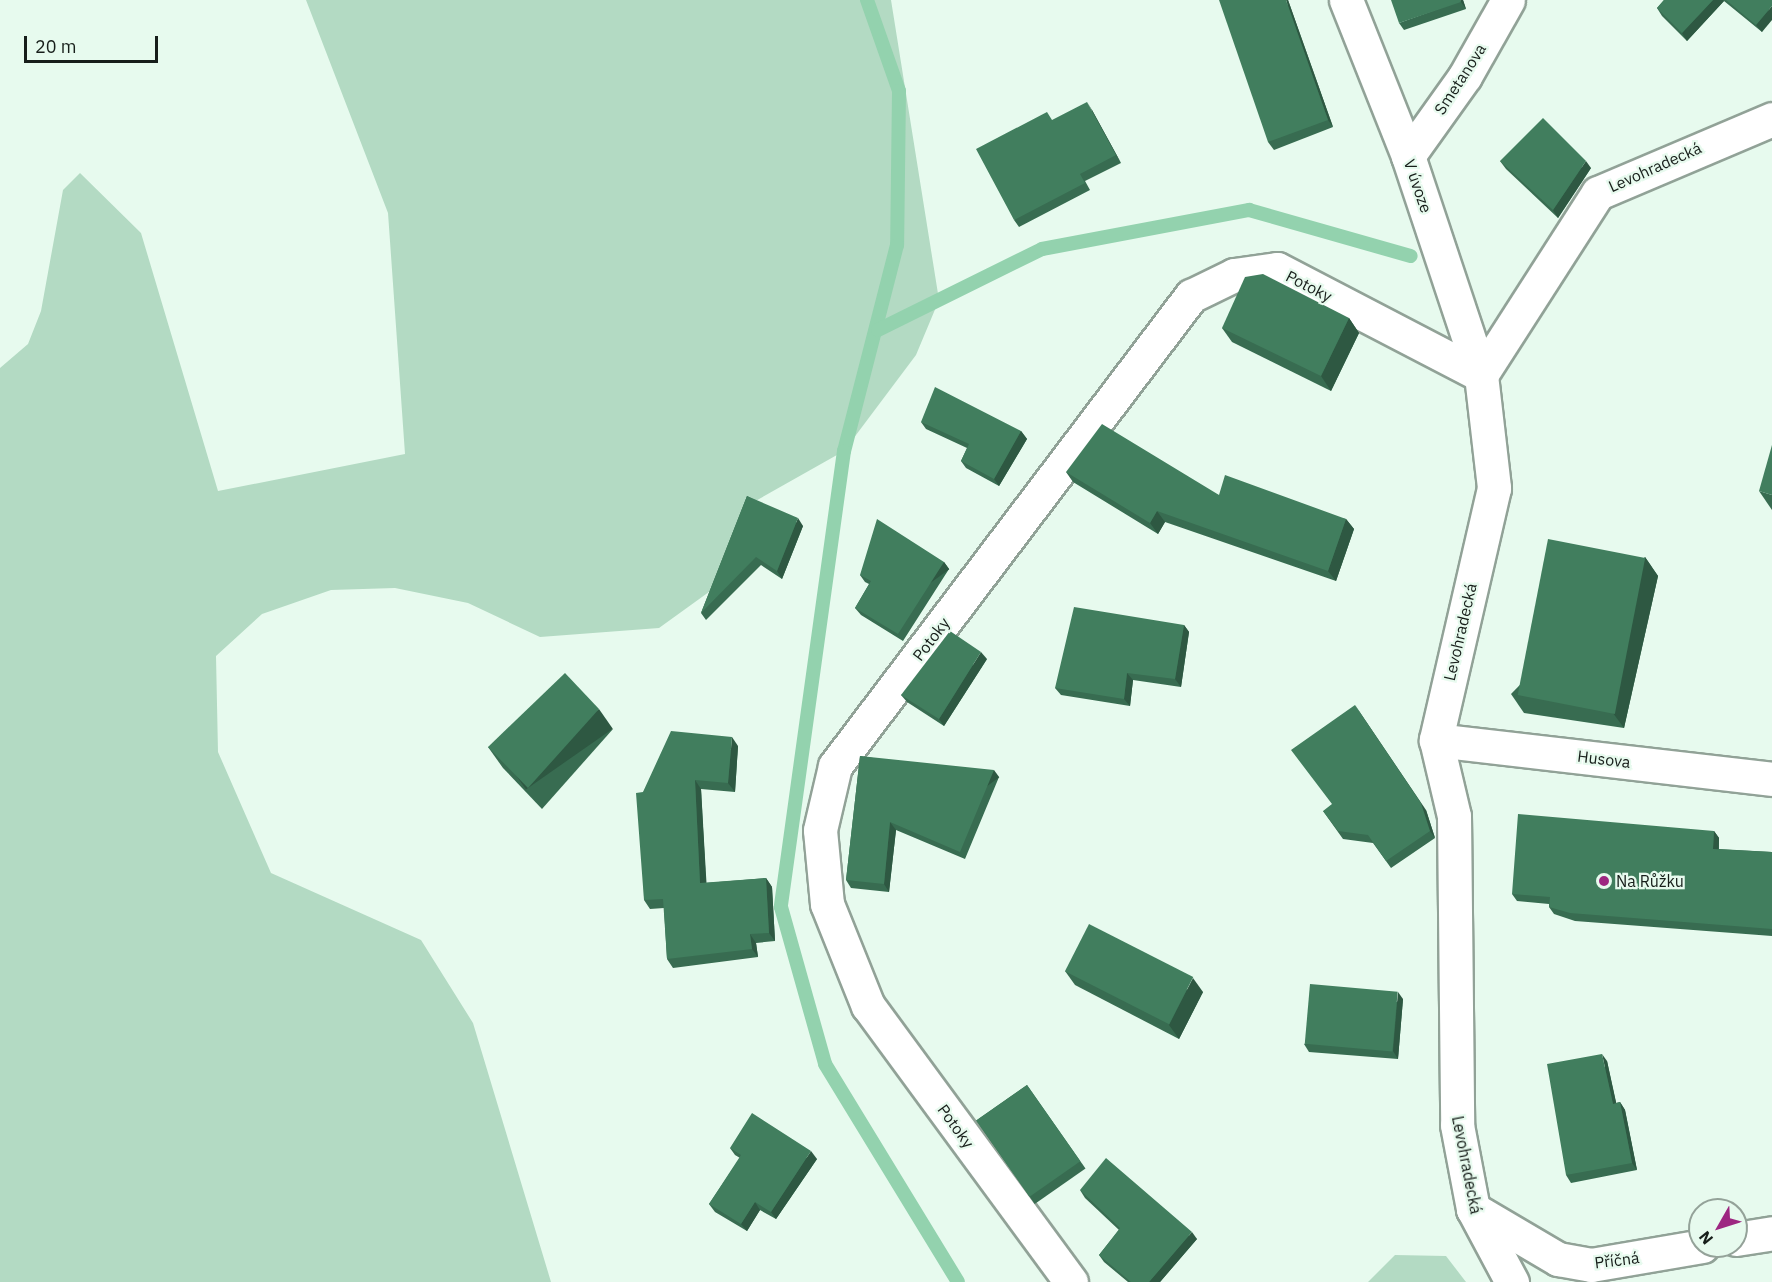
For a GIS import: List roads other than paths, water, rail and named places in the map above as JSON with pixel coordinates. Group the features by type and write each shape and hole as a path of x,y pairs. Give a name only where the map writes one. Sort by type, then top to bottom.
{"street":[{"name":"V úvoze","path":"1346,0 1408,156 1481,375"},
{"name":"Smetanova","path":"1408,156 1465,76 1508,0"},
{"name":"Levohradecká","path":"1512,1282 1473,1209 1457,1125 1454,816 1436,740 1494,488 1481,375 1598,193 1772,119"},
{"name":"Potoky","path":"1071,1282 868,1006 827,904 820,830 835,766 1191,296 1234,275 1277,269 1481,375"},
{"name":"Husova","path":"1436,740 1772,779"},
{"name":"Příčná","path":"1473,1209 1557,1259 1591,1265 1688,1248"},
{"path":"1748,1237 1772,1233"}],"waterway":[{"path":"867,0 899,91 897,245 844,451 781,907 825,1064 958,1282"},
{"path":"878,330 1042,249 1249,210 1411,256"}],"place":[{"name":"Na Růžku","path":"1604,881"}]}
